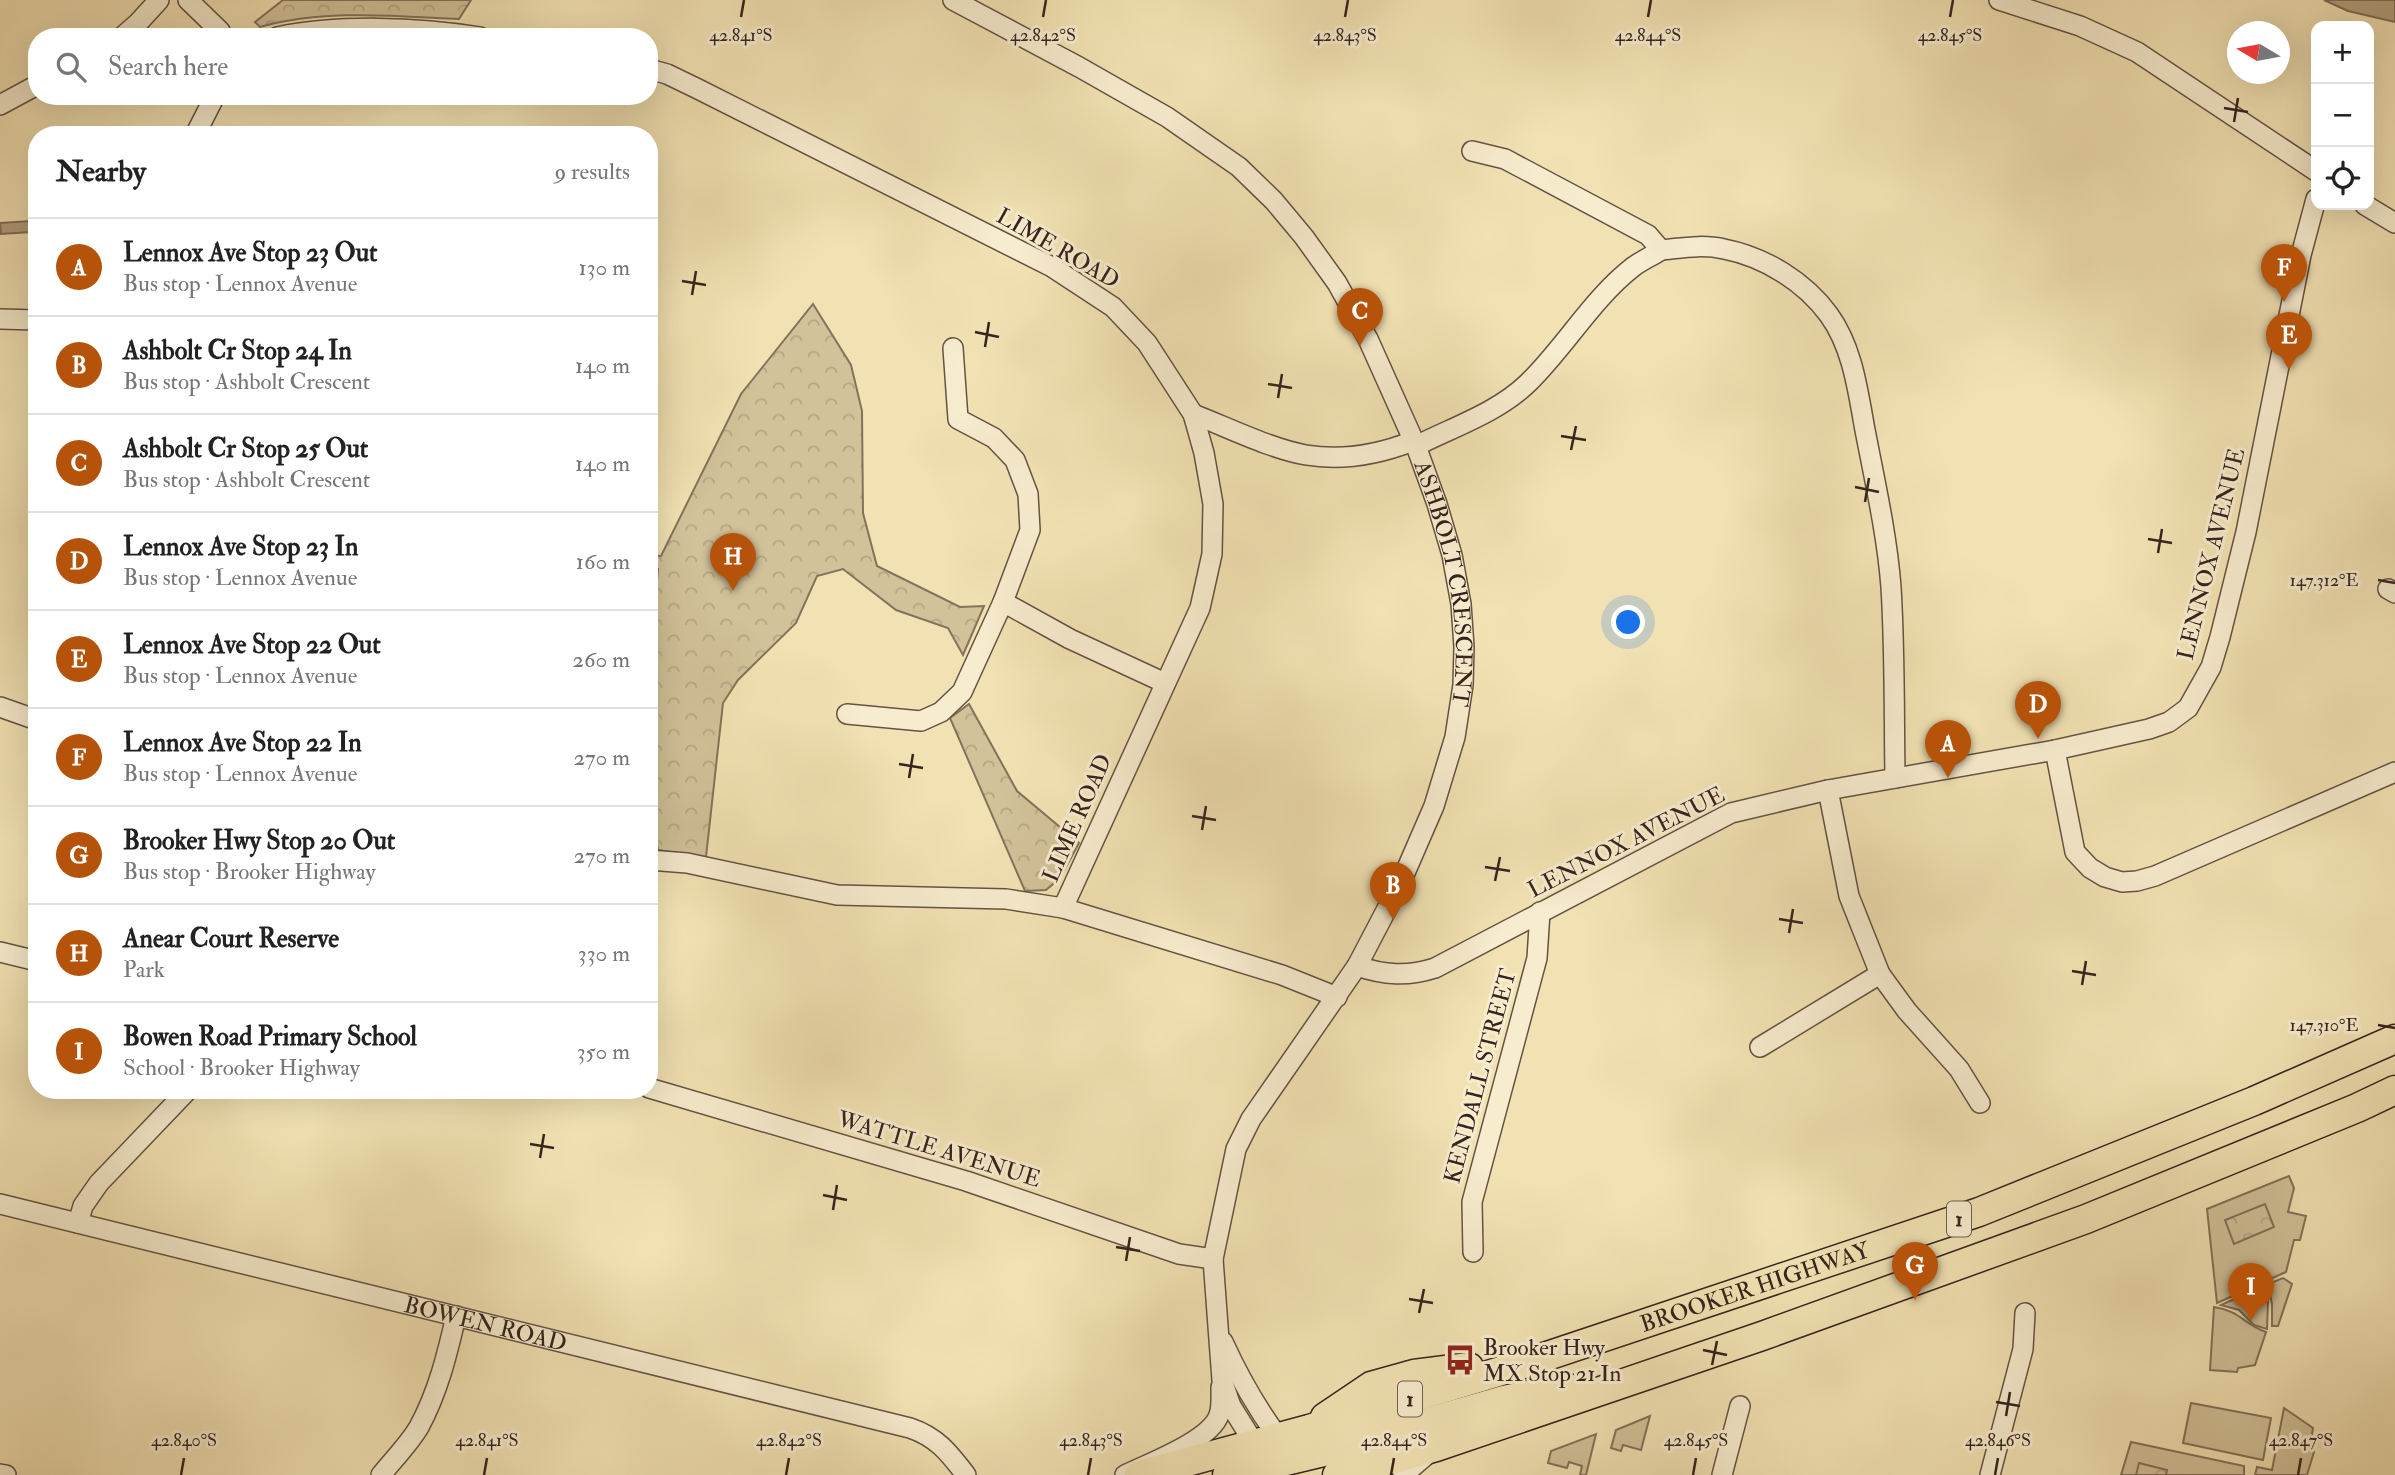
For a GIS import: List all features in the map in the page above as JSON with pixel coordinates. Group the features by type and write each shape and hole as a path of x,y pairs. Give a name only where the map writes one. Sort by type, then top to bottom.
{"highway":[{"name":"BROOKER HIGHWAY","path":"1278,1459 1309,1429 1371,1386 1414,1374 1535,1360 1979,1212 2254,1101 2395,1039"},
{"name":"BROOKER HIGHWAY","path":"1337,1475 1436,1447 2086,1219 2395,1090"},
{"path":"1139,1475 1324,1452 1504,1400 1667,1368"},
{"path":"1227,1475 1278,1459"}],"street":[{"path":"132,28 159,0"},
{"path":"188,0 217,28"},
{"name":"ASHBOLT CRESCENT","path":"953,0 1167,117 1239,167 1281,210 1337,283 1368,339 1414,444 1437,504 1452,555 1461,604 1463,685 1455,737 1434,806 1397,890 1357,966 1251,1119 1236,1149 1213,1259 1220,1372 1231,1406 1278,1459"},
{"path":"1999,0 2080,26 2137,52 2311,168"},
{"name":"LIME ROAD","path":"658,72 696,88 1052,267 1113,307 1147,342 1193,414 1204,453 1213,504 1212,554 1200,608 1063,908"},
{"path":"0,105 28,90"},
{"path":"200,126 210,105"},
{"path":"1472,151 1505,159 1648,235 1661,250"},
{"name":"LENNOX AVENUE","path":"1357,966 1380,974 1418,974 1435,968 1731,813 1828,790 2055,750 2149,729 2169,722 2188,708 2211,667 2220,637 2246,532 2312,210"},
{"path":"2373,210 2395,223"},
{"path":"1193,414 1305,455 1349,457 1414,444 1477,418 1526,385 1567,341 1603,295 1634,267 1661,250 1699,246 1723,248 1790,276 1831,317 1844,342 1857,390 1891,586 1895,778"},
{"path":"0,319 28,320"},
{"path":"847,714 921,721 941,712 962,692 1003,602 1030,530 1028,494 1015,460 994,438 958,419 953,348"},
{"path":"1003,602 1070,639 1165,683"},
{"path":"0,706 28,717"},
{"path":"2055,750 2076,852 2090,868 2105,877 2122,881 2137,881 2155,876 2395,772"},
{"path":"1828,790 1849,896 1880,974 1907,1011 1959,1069 1980,1103"},
{"path":"658,861 687,863 837,895 1006,899 1063,908 1282,975 1337,997"},
{"name":"KENDALL STREET","path":"1472,1252 1472,1202 1537,958 1539,912"},
{"path":"0,952 28,959"},
{"path":"1760,1047 1880,974"},
{"name":"WATTLE AVENUE","path":"658,1091 966,1181 1179,1254 1213,1259"},
{"path":"78,1223 83,1206 99,1183 179,1099"},
{"name":"BOWEN ROAD","path":"0,1204 910,1428 939,1443 961,1472"},
{"path":"1990,1475 2023,1349 2025,1313"},
{"path":"381,1475 417,1430 432,1400 456,1316"},
{"name":"ASHBOLT CRESCENT","path":"1217,1328 1278,1459"},
{"path":"1125,1475 1178,1449 1211,1427 1220,1412 1220,1372"},
{"path":"1722,1475 1740,1406"},
{"path":"1403,1475 1436,1447"},
{"path":"0,1474 6,1475"}],"green space":[{"path":"283,0 471,0 459,19 359,15 284,21 260,27 255,22"},
{"path":"813,304 851,365 862,411 863,513 877,566 960,607 984,606 963,655 948,628 896,610 843,569 817,576 796,623 738,680 723,703 706,857 658,850 658,556 661,556 741,394"},
{"path":"969,704 1017,791 1079,843 1060,878 1046,890 1025,891 950,718"},
{"path":"2289,1176 2294,1188 2288,1212 2306,1216 2300,1240 2294,1240 2286,1272 2217,1303 2207,1209"},
{"path":"2265,1204 2274,1227 2234,1244 2225,1220"},
{"path":"2283,1278 2292,1284 2278,1326 2272,1326 2268,1284"},
{"path":"2264,1288 2268,1301 2267,1329 2254,1325 2239,1310 2221,1305"},
{"path":"2214,1307 2230,1311 2266,1332 2255,1365 2238,1368 2237,1372 2210,1370"},
{"path":"2191,1403 2271,1418 2263,1460 2183,1443"},
{"path":"2284,1408 2313,1428 2310,1447 2314,1452 2307,1475 2255,1475 2257,1467 2272,1470"},
{"path":"1650,1416 1641,1450 1623,1445 1621,1451 1611,1448 1616,1430"},
{"path":"1596,1434 1586,1475 1580,1475 1582,1466 1569,1462 1567,1468 1548,1463 1551,1451"},
{"path":"2131,1442 2244,1466 2244,1475 2121,1475"},
{"path":"2139,1463 2167,1470 2166,1475 2136,1475"}],"shaded area":[{"path":"2324,0 2395,0 2395,22 2348,11"},
{"path":"28,221 28,232 1,234 0,223"}],"place":[{"name":"Lennox Ave Stop 22 In","path":"2284,302"},
{"name":"Ashbolt Cr Stop 25 Out","path":"1360,346"},
{"name":"Lennox Ave Stop 22 Out","path":"2289,370"},
{"name":"Anear Court Reserve","path":"733,591"},
{"name":"Lennox Ave Stop 23 In","path":"2038,739"},
{"name":"Lennox Ave Stop 23 Out","path":"1948,778"},
{"name":"Ashbolt Cr Stop 24 In","path":"1393,920"},
{"name":"Brooker Hwy Stop 20 Out","path":"1915,1300"},
{"name":"Bowen Road Primary School","path":"2251,1321"},
{"name":"Brooker Hwy MX Stop 21 In","path":"1460,1360"}]}
